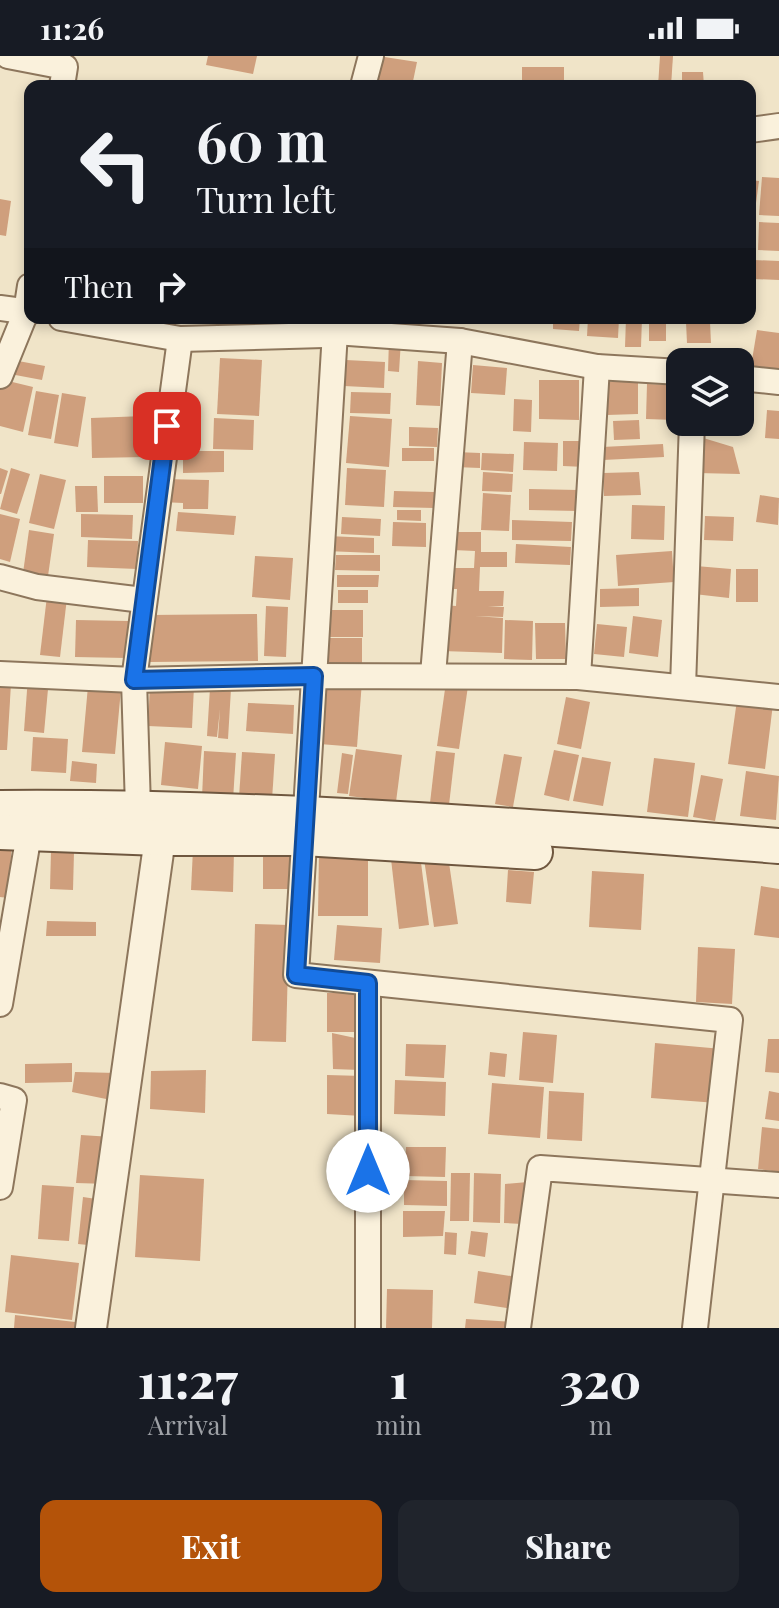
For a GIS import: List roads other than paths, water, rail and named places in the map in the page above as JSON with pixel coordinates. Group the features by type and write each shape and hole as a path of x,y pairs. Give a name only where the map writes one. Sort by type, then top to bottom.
{"main road":[{"path":"0,808 138,807 591,855 779,870"},
{"path":"14,833 160,838 304,826 779,846"}],"street":[{"path":"8,56 66,70"},
{"path":"365,80 371,56"},
{"path":"756,129 779,126"},
{"path":"0,308 24,311"},
{"path":"0,376 24,321"},
{"path":"95,324 180,339 328,328 460,341 597,367 666,371"},
{"path":"328,328 314,676 296,975 730,1020 695,1328"},
{"path":"138,807 134,680 180,339"},
{"path":"433,675 460,341"},
{"path":"578,677 597,367"},
{"path":"754,379 779,382"},
{"path":"683,687 692,436"},
{"path":"0,577 37,587 143,600"},
{"path":"0,674 134,680 433,675 578,677 779,697"},
{"path":"0,1004 14,833"},
{"path":"91,1328 160,838"},
{"path":"368,983 368,1328"},
{"path":"0,1096 14,1100 0,1187"},
{"path":"518,1328 540,1168 779,1185"}]}
